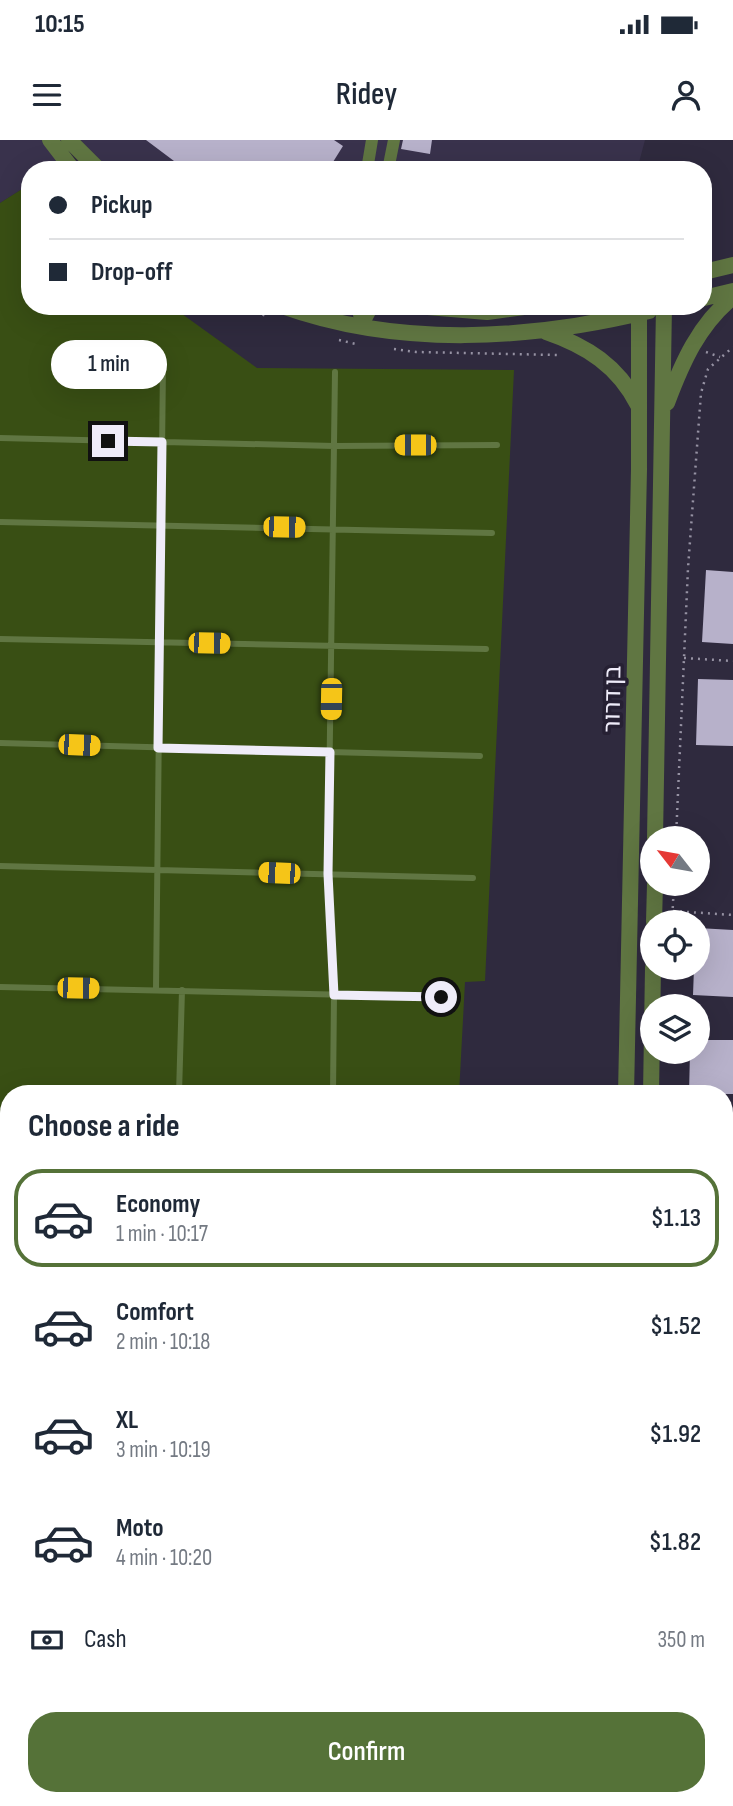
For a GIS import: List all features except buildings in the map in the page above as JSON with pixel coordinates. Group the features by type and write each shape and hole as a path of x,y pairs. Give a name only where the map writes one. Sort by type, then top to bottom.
{"street":[{"path":"50,140 66,161"},
{"path":"69,140 90,161"},
{"path":"368,161 372,140"},
{"path":"390,161 394,140"},
{"path":"712,270 733,265"},
{"path":"712,296 733,291"},
{"path":"663,415 691,347 705,324 733,297"},
{"path":"316,315 362,327 484,336 541,330 616,315"},
{"path":"359,315 362,327"},
{"path":"362,327 368,315"},
{"name":"בן דרור","path":"626,1085 641,315"},
{"name":"בן דרור","path":"655,826 666,315"},
{"path":"541,330 578,343 599,356 629,388 639,408"},
{"path":"651,1085 653,980"}],"lane":[{"path":"156,989 163,364"},
{"path":"332,1085 334,995 328,874 335,372"},
{"path":"0,438 334,446 497,445"},
{"path":"0,522 492,533"},
{"path":"0,639 486,649"},
{"path":"0,743 481,756"},
{"path":"0,866 472,878"},
{"path":"0,987 441,997"},
{"path":"180,1085 182,990"}],"path":[{"path":"677,826 701,393 708,369 733,347"},
{"path":"684,658 733,661"},
{"path":"710,913 733,915"}],"shaded area":[{"path":"0,140 80,140 56,161 21,161 21,190 0,203"},
{"path":"80,140 645,140 639,161 101,161"}],"green space":[{"path":"21,190 21,315 183,315 257,368 514,370 485,981 465,982 459,1085 0,1085 0,203"}],"route":[{"path":"108,441 162,442 158,748 330,752 328,874 334,995 441,997"}]}
